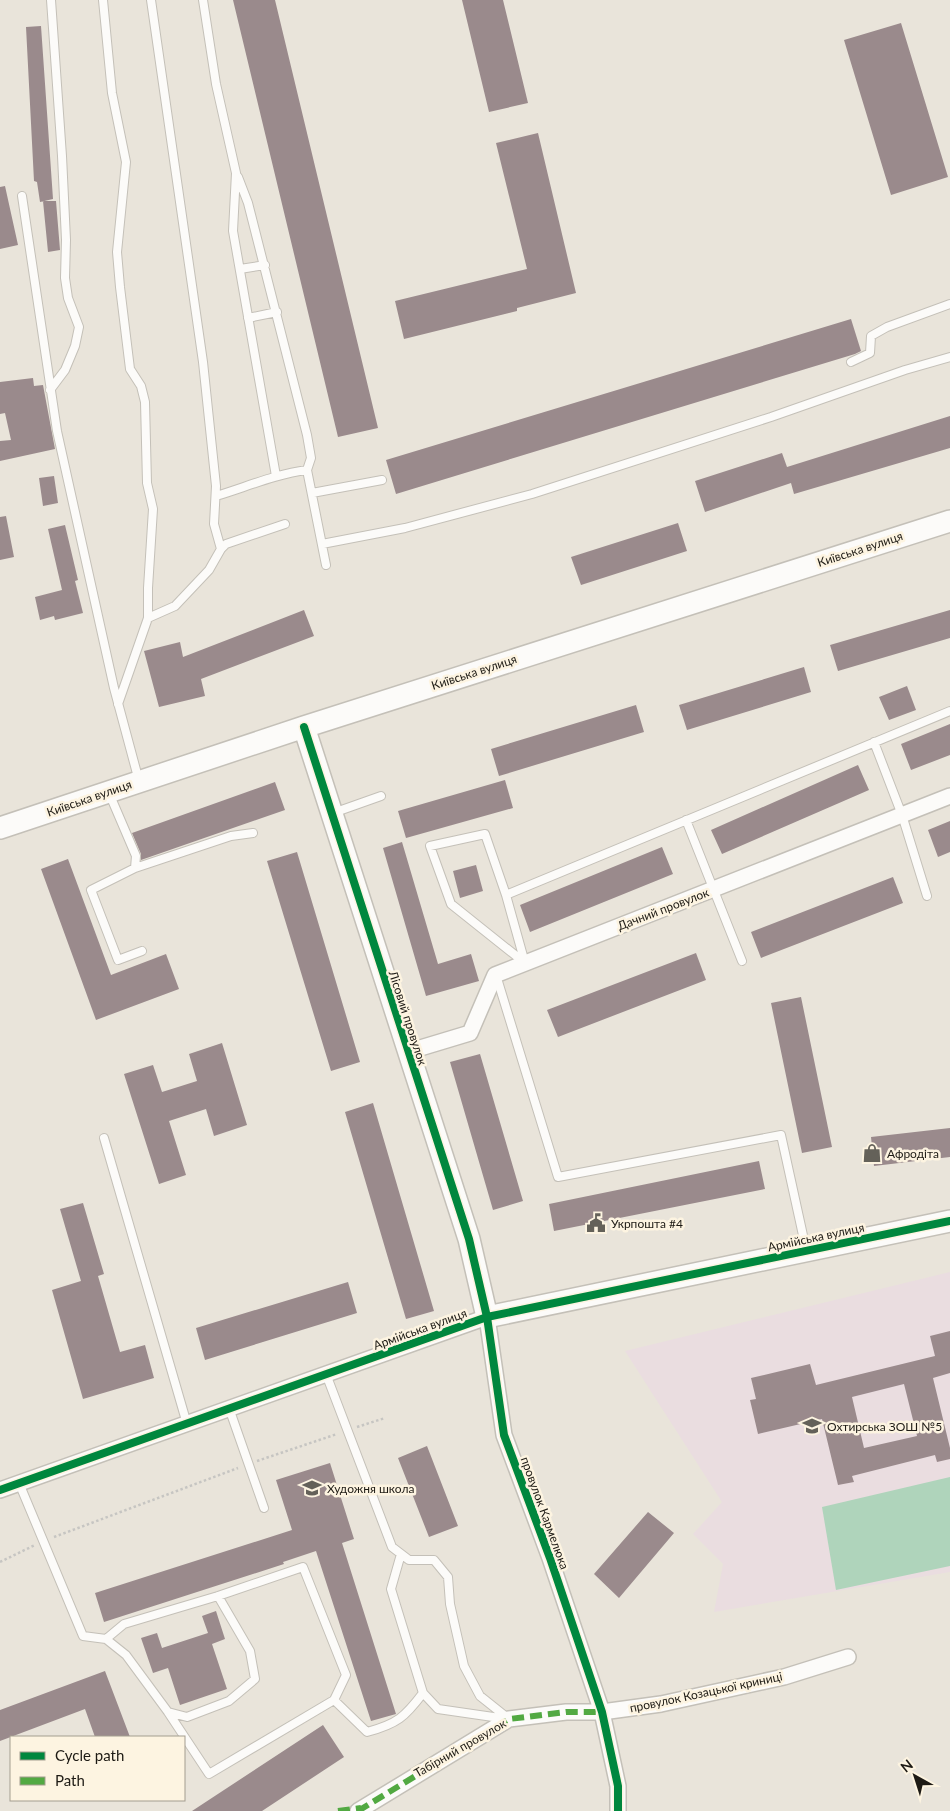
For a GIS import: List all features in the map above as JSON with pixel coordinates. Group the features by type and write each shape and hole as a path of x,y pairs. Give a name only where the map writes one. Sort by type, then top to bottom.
{"main road":[{"name":"Київська вулиця","path":"0,836 112,800 305,731 950,521"},
{"name":"Київська вулиця","path":"0,828 139,781 950,531"},
{"name":"Лісовий провулок","path":"305,731 469,1239 487,1317"},
{"name":"Армійська вулиця","path":"487,1317 950,1221"}],"street":[{"name":"Дачний провулок","path":"495,975 950,796"},
{"path":"408,1052 470,1033 495,975"},
{"name":"Армійська вулиця","path":"0,1490 487,1317"},
{"name":"провулок Кармелюка","path":"487,1317 504,1435 550,1558 602,1712"},
{"name":"провулок Козацької криниці","path":"602,1712 661,1704 784,1677 848,1657"},
{"name":"Табірний провулок","path":"358,1811 509,1719 566,1712 602,1712"},
{"path":"602,1712 618,1786 618,1811"}],"lane":[{"path":"50,390 65,370 75,346 79,326 68,298 65,278 62,165 51,0"},
{"path":"103,0 112,93 126,162 117,252 120,287 130,369 141,386 145,402 147,483 153,509 148,618 118,704"},
{"path":"150,0 203,362 216,496 214,524 220,549"},
{"path":"203,0 216,84 236,173 248,203 265,265 307,435 310,458 307,470 326,565"},
{"path":"236,173 233,231 276,476"},
{"path":"22,196 50,390 68,484 118,704 139,781"},
{"path":"240,269 265,265"},
{"path":"851,362 870,353 871,336 887,327 950,304"},
{"path":"248,318 277,312"},
{"path":"322,544 405,528 532,494 771,417 905,370 950,357"},
{"path":"216,496 257,484 276,476 307,470"},
{"path":"312,493 382,480"},
{"path":"148,618 175,606 209,570 220,549 226,544 285,524"},
{"path":"506,894 950,711"},
{"path":"874,742 902,815 927,896"},
{"path":"331,814 381,796"},
{"path":"112,800 136,856 135,868"},
{"path":"686,820 742,961"},
{"path":"142,951 118,960 91,890 135,868 231,836 253,833"},
{"path":"485,834 506,894 525,963 451,904 430,846 485,834"},
{"path":"495,975 558,1177 781,1135 806,1251"},
{"path":"104,1138 187,1424"},
{"path":"326,1374 349,1430 392,1547 410,1560 434,1560 448,1577 450,1604 464,1666 480,1696 509,1719"},
{"path":"229,1408 264,1508"},
{"path":"19,1483 83,1636 106,1638 126,1655 184,1736"},
{"path":"401,1554 391,1589 423,1693 438,1709 509,1719"},
{"path":"106,1638 124,1624 218,1596 303,1567 346,1675 334,1700 209,1774 185,1738"},
{"path":"168,1712 187,1717 195,1714 229,1701 255,1679 250,1651 218,1596"},
{"path":"334,1700 367,1732 383,1728 405,1716 423,1693"}],"path":[{"path":"0,1562 43,1541 249,1464 385,1418"}],"shaded area":[{"name":"Охтирська ЗОШ №5","path":"950,1272 950,1572 714,1612 723,1564 693,1534 722,1502 625,1351"}],"green space":[{"path":"950,1477 950,1566 836,1590 822,1507"}],"building":[{"path":"233,0 275,0 378,428 338,437"},
{"path":"462,0 503,0 528,103 489,112"},
{"path":"901,23 948,177 891,195 844,40"},
{"path":"41,26 53,199 40,202 37,182 34,181 26,27"},
{"path":"538,133 576,293 517,308 517,311 404,339 395,301 527,269 496,143"},
{"path":"5,186 18,245 0,249 0,187"},
{"path":"43,201 56,201 60,250 48,252"},
{"path":"851,319 861,351 855,354 396,494 386,460"},
{"path":"33,378 34,386 43,385 55,449 0,461 0,441 11,440 5,413 0,414 0,382"},
{"path":"950,416 950,448 794,494 791,483 705,512 695,481 782,453 787,467"},
{"path":"54,476 58,503 43,506 39,478"},
{"path":"6,516 14,557 0,560 0,517"},
{"path":"678,523 687,551 581,585 571,557"},
{"path":"65,525 78,580 75,581 83,613 55,620 54,616 40,620 35,597 62,590 48,529"},
{"path":"304,610 314,636 201,679 205,696 159,707 144,651 180,642 183,657"},
{"path":"950,610 950,638 838,671 830,645"},
{"path":"804,667 811,692 687,730 679,705"},
{"path":"907,686 916,710 889,720 879,697"},
{"path":"636,705 644,732 499,776 491,749"},
{"path":"950,724 950,755 911,770 901,744"},
{"path":"858,765 869,790 722,854 711,830"},
{"path":"505,780 513,808 406,838 398,811"},
{"path":"275,782 285,810 141,860 141,854 132,833"},
{"path":"950,821 950,852 938,857 928,830"},
{"path":"402,842 438,964 471,954 479,981 426,996 383,848"},
{"path":"662,847 673,874 530,932 520,905"},
{"path":"297,852 360,1062 331,1071 267,861"},
{"path":"68,859 111,975 166,954 179,989 96,1020 41,869"},
{"path":"476,865 483,891 460,898 453,871"},
{"path":"893,877 903,903 761,958 751,932"},
{"path":"696,953 706,980 558,1037 547,1010"},
{"path":"801,997 832,1147 802,1153 771,1003"},
{"path":"222,1043 247,1125 214,1136 206,1109 169,1121 186,1175 159,1184 124,1074 153,1065 162,1092 197,1081 189,1054"},
{"path":"480,1054 523,1201 493,1210 450,1062"},
{"path":"373,1103 434,1311 406,1319 345,1112"},
{"path":"950,1128 950,1157 874,1166 871,1137"},
{"path":"759,1161 765,1189 554,1231 549,1204"},
{"path":"83,1203 104,1274 98,1276 120,1352 145,1345 154,1378 83,1399 52,1290 81,1281 60,1209"},
{"path":"348,1282 357,1313 205,1360 196,1328"},
{"path":"950,1331 950,1373 933,1378 950,1448 950,1459 937,1462 935,1455 852,1476 854,1482 838,1485 822,1419 758,1434 750,1400 756,1399 751,1378 810,1364 816,1385 935,1356 930,1336","holes":["904,1384 917,1436 864,1448 852,1397"]},
{"path":"427,1446 458,1526 429,1537 398,1458"},
{"path":"330,1463 354,1539 342,1543 396,1714 371,1721 316,1551 283,1562 284,1564 104,1622 95,1593 292,1530 276,1480"},
{"path":"648,1512 674,1533 619,1598 594,1574"},
{"path":"216,1611 225,1639 212,1644 227,1689 180,1705 168,1668 153,1673 141,1638 157,1633 162,1648 208,1633 202,1616"},
{"path":"105,1671 130,1736 95,1736 85,1709 0,1741 0,1710"},
{"path":"323,1725 344,1757 262,1811 192,1811"}],"marked path":[{"path":"358,1811 509,1719 566,1712 602,1712"},
{"path":"338,1811 361,1808"}],"cycle path":[{"path":"304,727 469,1239 487,1317 504,1435 550,1558 602,1712 618,1786 618,1811"},
{"path":"0,1490 487,1317 950,1221"}],"place":[{"name":"Афродіта","path":"872,1153"},
{"name":"Укрпошта #4","path":"596,1223"},
{"name":"Охтирська ЗОШ №5","path":"812,1426"},
{"name":"Художня школа","path":"312,1488"}]}
